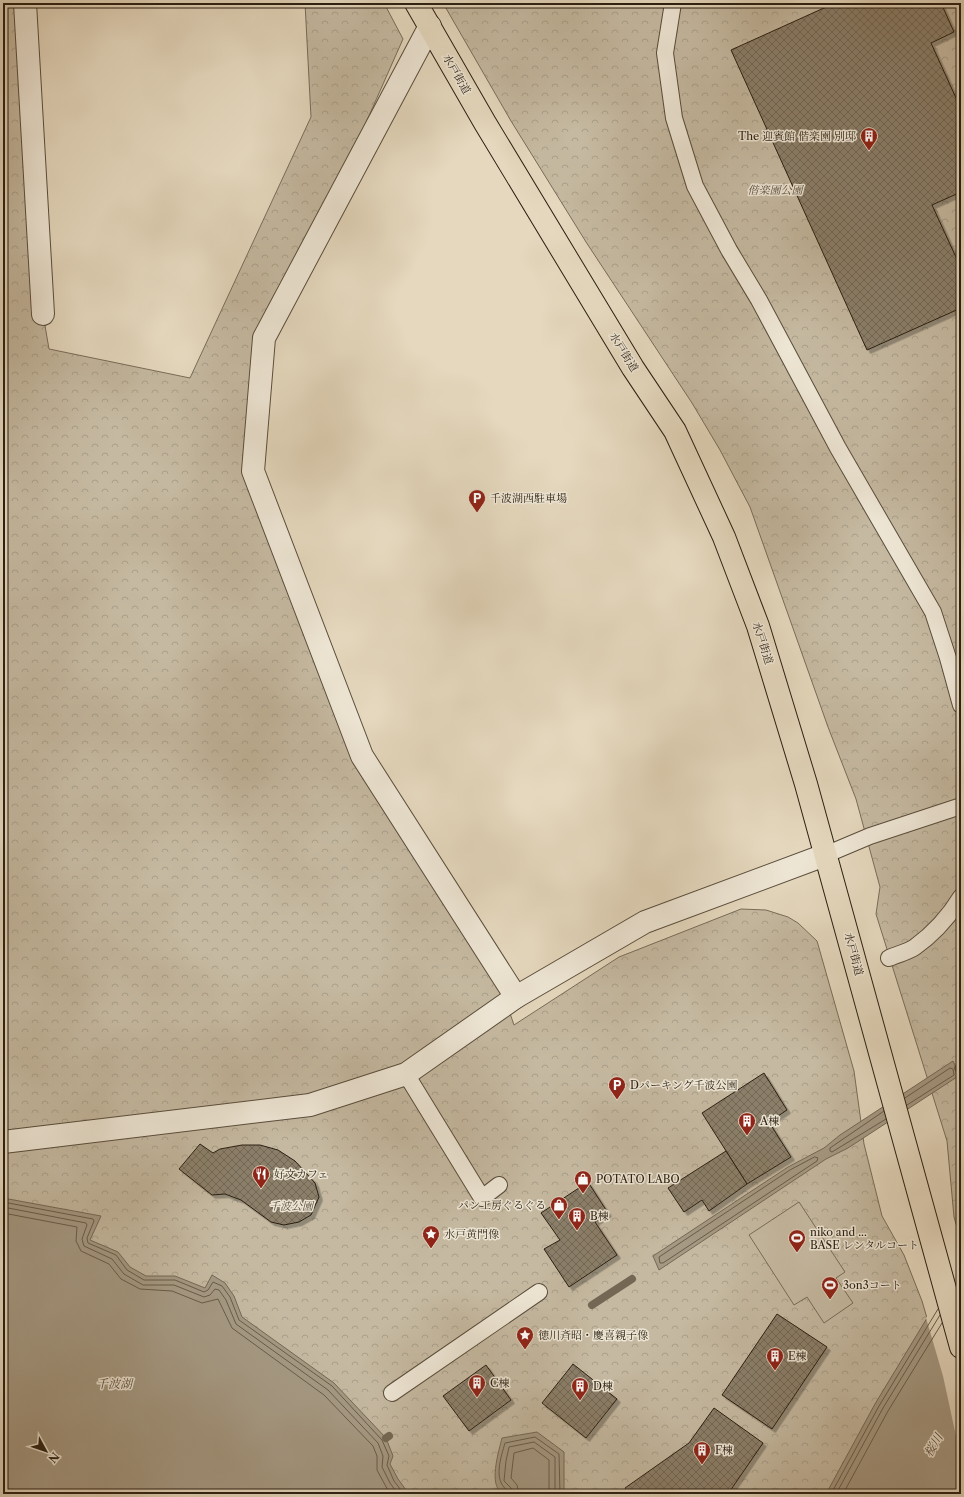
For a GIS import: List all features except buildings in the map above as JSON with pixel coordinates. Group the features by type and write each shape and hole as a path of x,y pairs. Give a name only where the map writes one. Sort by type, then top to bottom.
{"main road":[{"name":"水戸街道","path":"416,3 489,130 634,368 675,432 724,537 758,626 806,784 825,855 845,920 961,1347"}],"street":[{"path":"25,3 43,314"},
{"path":"430,26 264,338 253,471 362,756 516,997"},
{"path":"3,1142 310,1105 406,1074 516,997 645,922 825,855"}],"lane":[{"path":"673,3 665,53 674,118 695,186 838,448 933,612 961,705"},
{"path":"825,855 870,836 961,806"},
{"path":"890,958 914,947 935,929 955,907 961,897"},
{"path":"406,1074 482,1198 499,1185"},
{"path":"392,1393 539,1292"}],"green space":[{"name":"千波公園","path":"3,3 25,3 43,314 49,349 190,378 311,117 305,3 384,3 403,39 306,258 264,338 253,471 362,756 501,987 514,1025 619,957 741,909 766,910 788,917 798,923 817,941 854,1071 864,1144 882,1216 904,1255 922,1301 942,1369 960,1494 3,1494"},
{"name":"偕楽園公園","path":"443,3 961,3 961,1242 954,1217 947,1141 876,914 880,887 856,799 828,727 750,507 720,450 692,403 586,242 511,121"},
{"name":"niko and ... BASE レンタルコート","path":"799,1202 845,1272 836,1278 853,1303 824,1323 807,1297 794,1305 749,1235"}],"water":[{"path":"953,1061 960,1075 848,1148 826,1159 659,1270 653,1256 788,1167 824,1148 840,1135"},
{"name":"千波湖","path":"3,1198 101,1216 90,1240 118,1252 130,1267 146,1276 175,1276 205,1288 212,1275 225,1283 234,1296 242,1317 334,1383 386,1438 393,1456 390,1464 398,1479 409,1494 3,1494"},
{"name":"桜川","path":"961,1262 961,1494 826,1494 875,1404"},
{"path":"537,1432 564,1452 564,1494 508,1494 499,1490 496,1485 495,1472 502,1438"}],"pier":[{"path":"961,1260 961,1480 956,1436 943,1376 926,1318"}],"waterway":[{"path":"592,1305 632,1279"}],"place":[{"name":"The 迎賓館 偕楽園 別邸","path":"869,151"},
{"name":"千波湖西駐車場","path":"477,513"},
{"name":"Dパーキング千波公園","path":"617,1100"},
{"name":"A棟","path":"747,1136"},
{"name":"好文カフェ","path":"261,1189"},
{"name":"POTATO LABO","path":"583,1194"},
{"name":"パン工房ぐるぐる","path":"559,1220"},
{"name":"B棟","path":"577,1231"},
{"name":"水戸黄門像","path":"431,1249"},
{"name":"niko and ... BASE レンタルコート","path":"797,1253"},
{"name":"3on3コート","path":"830,1300"},
{"name":"徳川斉昭・慶喜親子像","path":"525,1350"},
{"name":"E棟","path":"775,1371"},
{"name":"C棟","path":"477,1398"},
{"name":"D棟","path":"580,1401"},
{"name":"F棟","path":"702,1465"}]}
